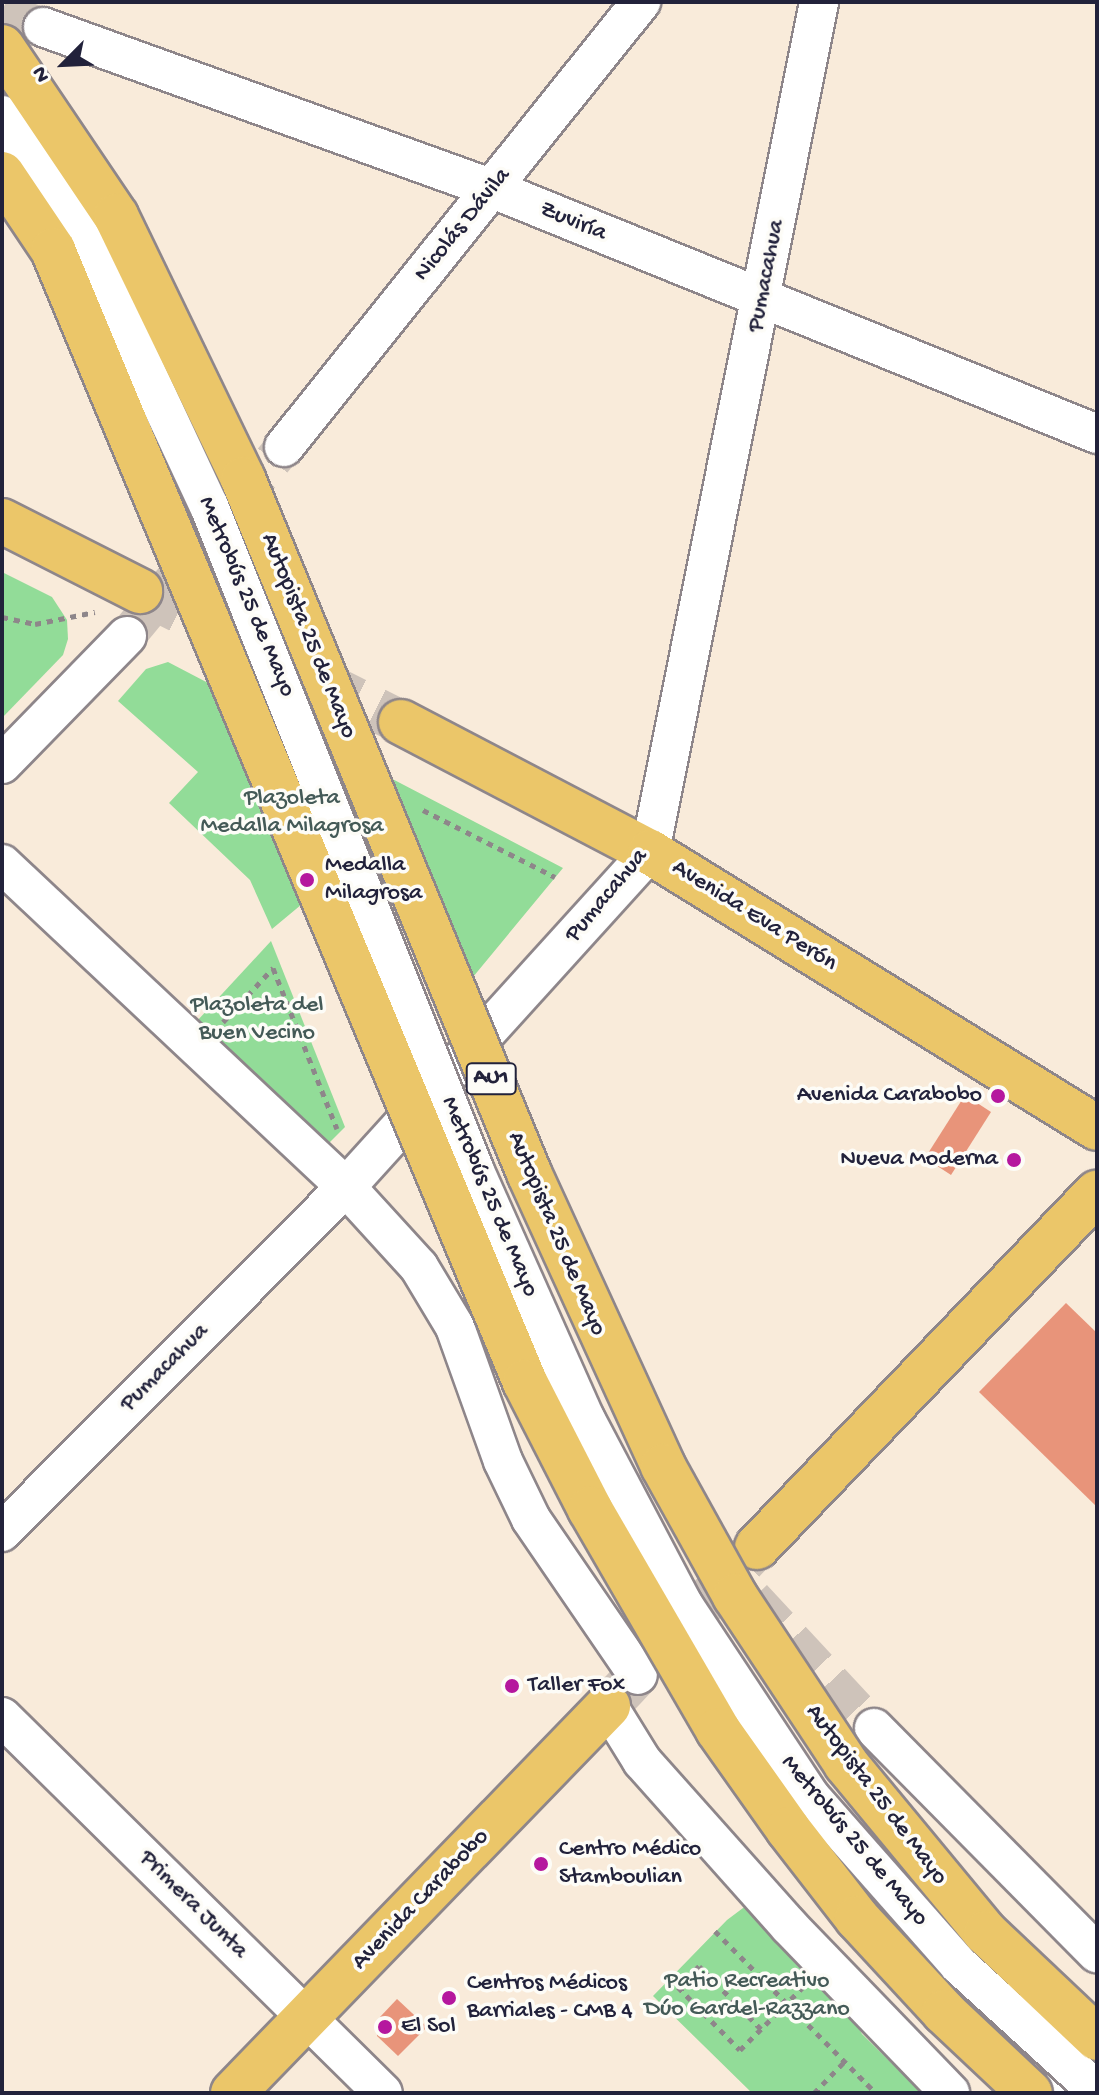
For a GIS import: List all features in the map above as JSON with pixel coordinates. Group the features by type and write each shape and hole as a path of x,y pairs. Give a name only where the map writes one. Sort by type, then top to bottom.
{"main road":[{"name":"Autopista 25 de Mayo","path":"2,47 116,216 243,479 529,1173 663,1466 735,1596 846,1764 986,1933 1097,2038"},
{"path":"2,174 53,250 525,1382 590,1509 712,1721 788,1829 857,1918 944,2012 1030,2093"},
{"path":"2,521 140,591"},
{"name":"Avenida Eva Perón","path":"401,722 650,852 1097,1128"},
{"path":"757,1547 1096,1197"},
{"name":"Avenida Carabobo","path":"233,2093 608,1706"}],"street":[{"name":"Nicolás Dávila","path":"284,447 641,2"},
{"name":"Pumacahua","path":"2,1532 346,1187 650,852 819,2"},
{"name":"Zuviría","path":"43,27 493,189 1097,434"},
{"name":"Metrobús 25 de Mayo","path":"2,115 82,234 209,506 474,1169 586,1420 676,1592 746,1706 810,1796 959,1965 1097,2091"},
{"path":"2,764 127,636"},
{"path":"2,864 346,1187 419,1267 455,1327 503,1461 531,1519 638,1675"},
{"path":"608,1706 663,1784 789,1926 950,2093"},
{"name":"Primera Junta","path":"2,1717 383,2093"},
{"path":"874,1728 1097,1953"},
{"path":"1057,2093 1097,2052"}],"path":[{"path":"2,617 35,624 96,612"},
{"path":"427,823 421,809 555,877"},
{"path":"212,1035 273,968 339,1133"},
{"path":"715,1931 876,2093"},
{"path":"761,2029 699,1966 678,1987 740,2050 787,2004 808,1982"},
{"path":"814,2093 844,2062"}],"green space":[{"path":"2,572 52,597 67,620 68,639 63,655 2,718"},
{"name":"Plazoleta Medalla Milagrosa","path":"168,662 563,868 473,977 408,816 272,929 250,880 169,803 198,772 118,701 146,669"},
{"name":"Plazoleta del Buen Vecino","path":"271,941 345,1127 326,1146 197,1021"},
{"name":"Patio Recreativo Dúo Gardel-Razzano","path":"751,1902 846,2003 862,2034 922,2093 752,2093 653,1996 727,1920"}],"building":[{"path":"965,1095 991,1112 951,1175 925,1158"},
{"path":"1066,1303 1097,1333 1097,1507 979,1392"},
{"path":"397,1999 427,2027 398,2056 377,2036 380,2017"}],"tunnel":[{"path":"2,12 43,27"},
{"path":"127,636 284,447"},
{"path":"140,591 401,722"},
{"path":"608,1706 757,1547"},
{"path":"753,1598 874,1728"}],"place":[{"name":"Medalla Milagrosa","path":"307,880"},
{"name":"Avenida Carabobo","path":"998,1096"},
{"name":"Nueva Moderna","path":"1014,1160"},
{"name":"Taller Fox","path":"512,1686"},
{"name":"Centro Médico Stamboulian","path":"541,1864"},
{"name":"Centros Médicos Barriales - CMB 4","path":"449,1998"},
{"name":"El Sol","path":"385,2027"}]}
